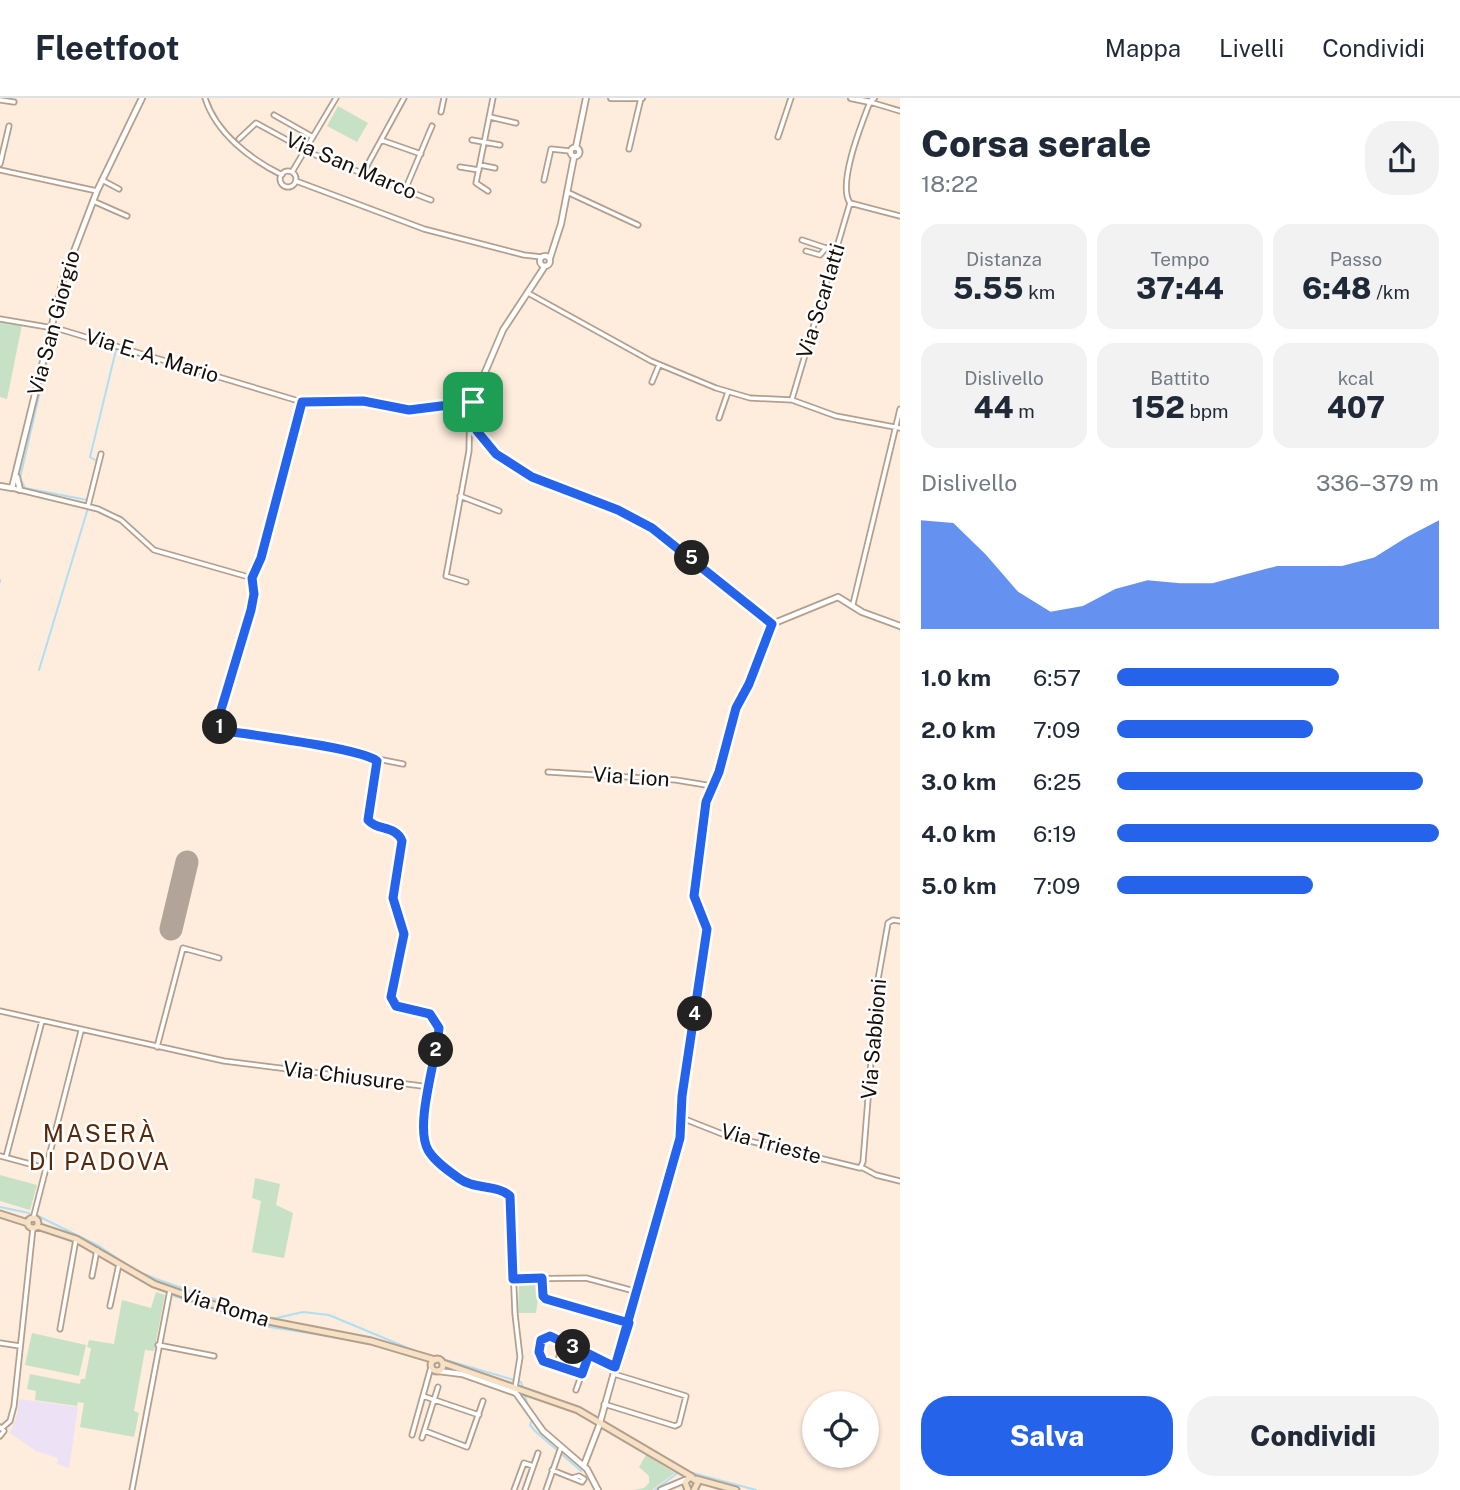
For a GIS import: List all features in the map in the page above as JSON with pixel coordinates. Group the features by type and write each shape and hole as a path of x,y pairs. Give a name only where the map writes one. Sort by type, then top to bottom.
{"main road":[{"name":"Via Roma","path":"0,1214 76,1240 170,1290 268,1321 371,1340 425,1358 432,1364 443,1363 453,1369"},
{"path":"439,1371 443,1363"},
{"path":"432,1364 439,1371"},
{"path":"439,1371 453,1369 519,1386 569,1406 600,1421 688,1480 736,1490"}],"street":[{"name":"Via San Giorgio","path":"12,488 63,280 97,191 142,98"},
{"path":"205,98 222,129 251,156 282,175 292,172 336,98"},
{"path":"362,174 404,98"},
{"path":"441,112 444,98"},
{"path":"488,191 476,183 493,98"},
{"path":"544,180 551,149 570,151 576,147 586,98"},
{"path":"611,98 641,98 629,149"},
{"path":"778,137 791,98"},
{"path":"855,98 872,100 900,111"},
{"path":"0,100 14,102"},
{"name":"Via Scarlatti","path":"792,400 850,203 846,197 848,173 872,100"},
{"path":"274,115 313,137"},
{"path":"490,117 516,123"},
{"name":"Via San Marco","path":"239,139 255,122 305,150 431,200"},
{"path":"0,164 9,126"},
{"path":"405,190 432,126"},
{"path":"381,140 421,154"},
{"path":"472,140 500,145"},
{"path":"574,157 580,153 576,147"},
{"path":"466,582 446,576 469,451 472,402 499,338 551,251 574,157 570,151"},
{"path":"460,167 495,168"},
{"path":"0,170 97,191"},
{"path":"292,172 296,181 424,229 544,260"},
{"path":"282,175 281,180 285,186 296,181"},
{"path":"102,180 119,190"},
{"path":"567,192 638,225"},
{"path":"93,201 128,216"},
{"path":"850,203 900,216"},
{"path":"802,240 826,247 838,247"},
{"path":"806,251 820,255 826,247"},
{"path":"527,292 659,365 728,392 750,398 792,400 836,416 900,428"},
{"name":"Via E. A. Mario","path":"0,319 50,327 302,402 363,401 409,410 472,402"},
{"path":"652,382 659,365"},
{"path":"719,418 728,392"},
{"path":"302,402 261,558 252,578 254,594 219,712 221,728 402,764"},
{"path":"853,604 879,507 900,409"},
{"path":"471,415 481,439 496,454 538,480 618,510 652,528 772,624"},
{"path":"88,506 101,454"},
{"name":"Via San Giorgio","path":"2,486 17,470"},
{"name":"Via San Giorgio","path":"17,470 20,490"},
{"path":"2,486 88,506 121,520 154,550 252,578"},
{"path":"460,496 499,511"},
{"path":"584,1465 600,1421 674,1163 707,929 694,896 705,808 742,695 749,684 772,624 833,597 842,597 862,612 900,626"},
{"path":"377,761 368,820 372,825 394,831 402,841 393,898 404,934 391,997 396,1006 425,1012 437,1022 439,1033 430,1087"},
{"name":"Via Lion","path":"548,772 676,780 712,786"},
{"name":"Via Sabbioni","path":"860,1167 877,985 888,923 900,921"},
{"path":"157,1047 183,948 219,958"},
{"name":"Via Chiusure","path":"0,1011 225,1061 430,1087 424,1132 431,1155 464,1182 503,1191 510,1196 519,1386"},
{"path":"6,1157 42,1021"},
{"path":"0,1436 4,1433 1,1427 13,1412 33,1224 81,1031"},
{"name":"Via Trieste","path":"682,1118 725,1135 860,1167 876,1175 900,1181"},
{"path":"0,1156 45,1168"},
{"path":"60,1329 76,1240"},
{"path":"92,1276 97,1250"},
{"path":"110,1306 119,1264"},
{"path":"542,1278 543,1296 546,1299 629,1323"},
{"path":"513,1279 586,1278 638,1293"},
{"path":"132,1490 170,1290"},
{"path":"582,1374 543,1361 539,1343 543,1338 550,1336 615,1367"},
{"path":"0,1343 20,1346"},
{"path":"556,1365 564,1343"},
{"path":"158,1345 214,1356"},
{"path":"576,1390 589,1354"},
{"path":"412,1435 432,1364"},
{"path":"428,1382 439,1371 462,1374 516,1393 533,1420 559,1449 584,1465 598,1490"},
{"path":"604,1404 677,1426 687,1398 613,1374"},
{"path":"422,1438 438,1387"},
{"path":"423,1396 479,1415"},
{"path":"415,1426 467,1447 483,1401"},
{"path":"546,1490 559,1449"},
{"path":"525,1490 538,1453"},
{"path":"515,1490 524,1463 533,1466"},
{"path":"552,1470 572,1478"},
{"path":"662,1490 688,1480"}],"shaded area":[{"path":"19,1399 78,1407 69,1468 57,1464 58,1458 36,1451 10,1433 17,1416"}],"green space":[{"path":"338,106 368,123 357,142 327,126"},
{"path":"0,322 22,325 7,399 0,397"},
{"path":"0,1175 37,1185 30,1210 0,1201"},
{"path":"255,1178 280,1184 276,1205 293,1213 284,1258 252,1252 261,1201 252,1198"},
{"path":"523,1281 540,1283 536,1313 518,1313 519,1285"},
{"path":"156,1292 165,1295 154,1351 145,1350 134,1411 139,1413 134,1437 80,1427 84,1403 78,1402 77,1406 35,1400 36,1391 27,1389 30,1374 80,1384 81,1379 85,1379 91,1348 87,1347 89,1340 114,1344 122,1300 151,1308"},
{"path":"32,1333 86,1345 79,1376 25,1365"},
{"path":"646,1455 675,1473 652,1490 634,1490 644,1488 649,1483 649,1476 639,1467"}],"waterway":[{"path":"53,335 20,478 25,488 87,500 97,461 90,457 116,350"},
{"path":"43,498 76,505"},
{"path":"39,670 88,508"},
{"path":"0,1207 29,1213"},
{"path":"38,1216 99,1246 135,1270 156,1279 272,1319 303,1312 329,1315 415,1351"},
{"path":"174,1296 270,1327 353,1340"},
{"path":"358,1341 369,1344"},
{"path":"427,1355 433,1356"},
{"path":"446,1360 521,1382 528,1406"},
{"path":"533,1417 530,1425 535,1431 581,1471"},
{"path":"685,1471 756,1490"},
{"path":"655,1490 679,1472"}],"runway":[{"path":"171,929 187,862"}],"district":[{"name":"MASERÀ DI PADOVA","path":"100,1148"}],"route":[{"path":"473,402 409,410 363,401 302,402 256,576 252,578 254,594 251,610 218,720 221,728 226,731 252,732 352,752 377,761 368,820 372,825 394,831 401,836 402,841 393,905 402,921 404,934 392,1002 396,1006 418,1009 430,1014 439,1028 424,1132 426,1146 434,1157 464,1182 503,1191 510,1196 513,1279 542,1278 543,1296 546,1299 629,1323 615,1367 612,1366 589,1354 550,1336 541,1340 539,1352 543,1361 582,1374 589,1354 615,1367 629,1323 658,1224 674,1163 682,1126 682,1096 707,929 705,920 694,902 705,808 719,772 736,708 749,684 772,624 652,528 618,510 545,484 496,454 485,444 477,431 473,402"}]}
